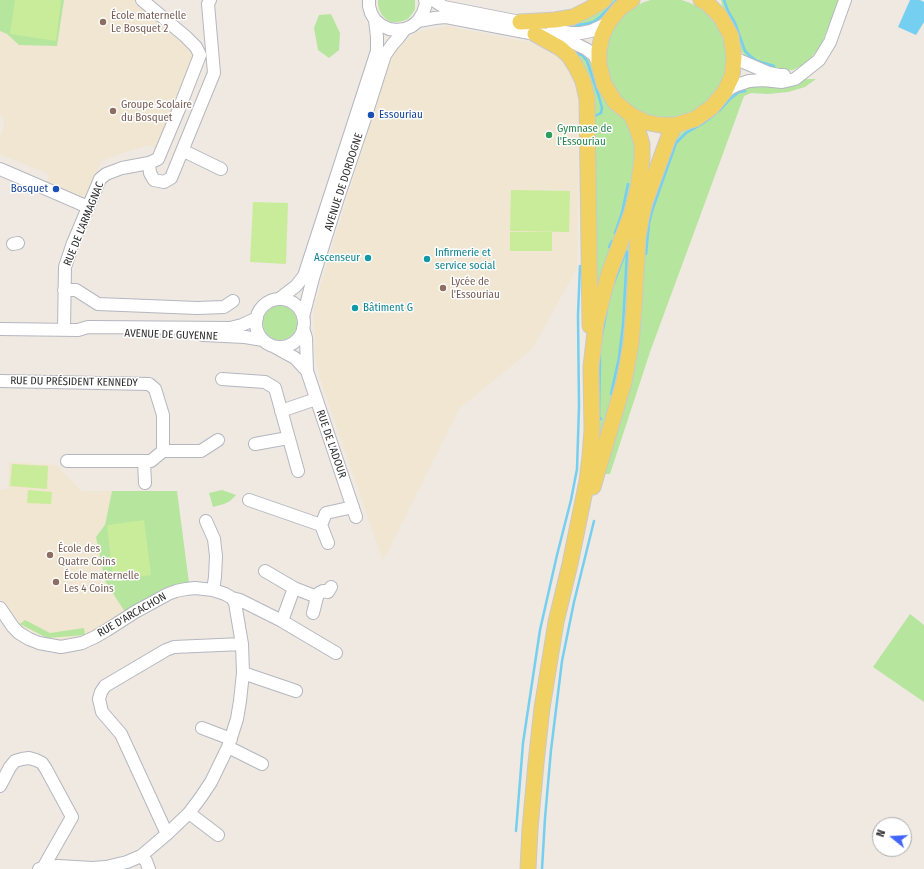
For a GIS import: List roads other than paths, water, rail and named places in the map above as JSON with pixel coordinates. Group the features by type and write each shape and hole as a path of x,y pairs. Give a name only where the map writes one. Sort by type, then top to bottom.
{"main road":[{"path":"520,22 555,20 573,17 604,0"},
{"path":"632,0 620,8 608,23 602,36 599,50 599,64 604,84 615,102 631,115 645,122 660,125 676,125 695,119 712,107 725,92 732,76 734,58 731,36 720,16 715,0"},
{"path":"701,0 707,3 720,16"},
{"path":"528,869 530,830 542,708 556,622 570,564 587,480 592,430 591,367 589,353 590,312 587,99 583,81 570,56 560,48 535,34"},
{"path":"591,367 596,323 603,295 609,273 632,215 638,189 642,158 642,144 631,115"},
{"path":"570,564 624,382 631,344 638,236 645,202 669,136 676,125"}],"street":[{"path":"142,0 185,36 196,47 200,55 158,159 149,163 150,173 154,180 164,182 171,178 214,73 208,4 210,0"},
{"path":"418,21 423,13 426,4 425,0"},
{"path":"433,0 444,7 570,33 591,31 608,23"},
{"path":"725,92 737,85 749,81 763,80 782,82 795,79 818,60 830,42 845,0"},
{"name":"AVENUE DE DORDOGNE","path":"279,299 296,286 304,276 377,51 375,20 367,2"},
{"path":"418,21 446,17 535,34 550,35 574,43 586,49 594,55 599,64"},
{"path":"375,20 389,29 405,29"},
{"name":"AVENUE DE DORDOGNE","path":"303,323 314,278 338,198 385,55 405,29 418,21"},
{"path":"734,58 769,73 779,75 795,73 801,74"},
{"path":"182,152 188,153 221,169"},
{"name":"RUE DE L'ARMAGNAC","path":"64,329 65,267 73,243 100,179 106,174 122,168 149,163"},
{"path":"0,169 88,207"},
{"path":"64,290 76,290 98,304 211,308 224,307 233,302"},
{"path":"279,299 287,300 300,310 303,323 300,335 296,341 283,347 275,347 269,345 263,340 256,327 258,312 262,307 272,300 279,299"},
{"name":"AVENUE DE GUYENNE","path":"78,330 88,327 230,328 242,325 257,318"},
{"name":"RUE DE L'ADOUR","path":"303,323 306,338 307,371 354,512 326,513 321,525"},
{"name":"AVENUE DE GUYENNE","path":"0,330 64,329 78,330 88,333 152,333 245,337 263,340"},
{"name":"RUE DE L'ADOUR","path":"275,347 295,358 307,371"},
{"path":"222,379 265,382 275,388 298,471"},
{"name":"RUE DU PRÉSIDENT KENNEDY","path":"0,381 149,384 155,389 163,415 163,451"},
{"path":"282,411 316,399"},
{"path":"255,444 288,438"},
{"path":"67,461 151,461 163,451 201,451 218,440"},
{"path":"144,461 145,483"},
{"path":"249,500 321,525 328,543"},
{"path":"206,521 214,539 216,556 216,577 213,590"},
{"path":"265,571 294,588 317,598"},
{"path":"313,612 319,593 323,591 328,592 331,587"},
{"name":"RUE D'ARCACHON","path":"0,608 19,633 39,643 61,647 82,643 95,637 135,612 172,592 195,588 213,590 240,600 282,621 336,653"},
{"path":"282,621 294,588"},
{"path":"41,868 58,866 106,868 141,856 167,834 189,812 211,782 230,743 237,719 243,673 242,644 235,603 232,598"},
{"path":"167,834 121,734 102,712 99,699 101,692 105,686 166,650 174,647 242,644"},
{"path":"243,673 296,692"},
{"path":"202,728 230,743 262,764"},
{"path":"0,786 10,767 15,762 29,758 36,760 42,763 46,769 72,817 41,868"},
{"path":"189,812 218,835"},
{"path":"141,856 146,861 149,869"}],"water":[{"path":"910,0 920,0 924,2 924,22 916,35 898,27"}],"waterway":[{"path":"576,25 593,22 617,0"},
{"path":"724,0 735,23 745,51 757,61 774,66"},
{"path":"576,53 582,55 587,61 599,97 602,108 601,113 595,116"},
{"path":"646,254 649,223 653,208 676,143 686,133 702,124 720,110 739,92 745,91"},
{"path":"615,233 622,213 628,184"},
{"path":"609,247 612,241"},
{"path":"613,285 626,251"},
{"path":"611,394 619,358 623,325 627,252"},
{"path":"516,831 523,743 540,630 577,469 579,407 578,315 580,266"},
{"path":"602,335 607,309"},
{"path":"600,356 599,417 601,419"},
{"path":"542,869 551,750 562,661 574,602 594,521"}],"place":[{"name":"École maternelle Le Bosquet 2","path":"103,22"},
{"name":"Groupe Scolaire du Bosquet","path":"113,111"},
{"name":"Essouriau","path":"371,115"},
{"name":"Gymnase de l'Essouriau","path":"549,135"},
{"name":"Bosquet","path":"56,189"},
{"name":"Ascenseur","path":"368,258"},
{"name":"Infirmerie et service social","path":"427,259"},
{"name":"Lycée de l'Essouriau","path":"443,288"},
{"name":"Bâtiment G","path":"355,308"},
{"name":"École des Quatre Coins","path":"50,555"},
{"name":"École maternelle Les 4 Coins","path":"56,582"}]}
